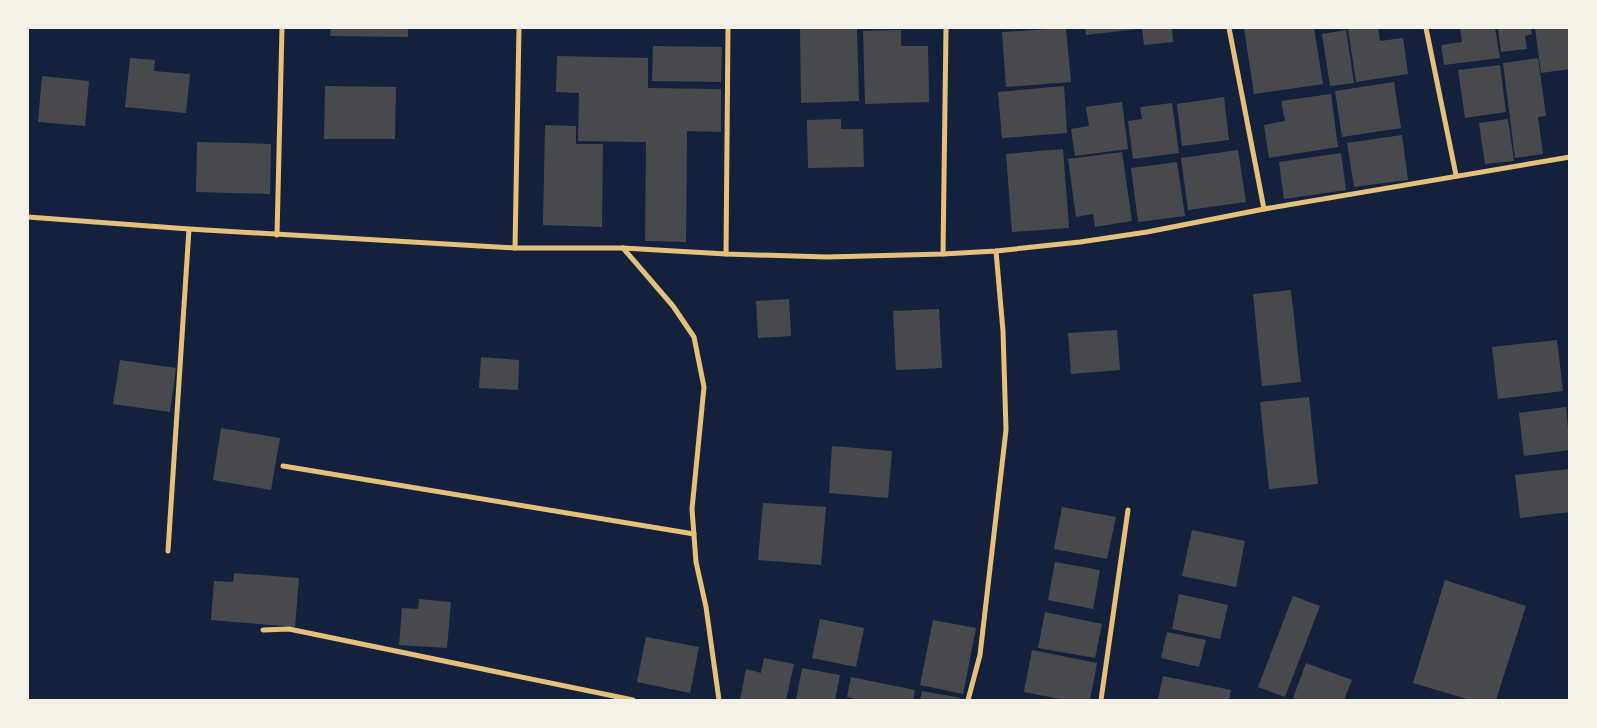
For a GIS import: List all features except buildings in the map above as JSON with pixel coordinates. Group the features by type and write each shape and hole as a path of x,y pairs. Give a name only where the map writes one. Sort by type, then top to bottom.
{"street":[{"path":"277,234 282,28"},
{"path":"515,248 519,28"},
{"path":"726,254 728,28"},
{"path":"943,254 946,28"},
{"path":"1229,28 1264,208"},
{"path":"1426,28 1456,176"},
{"path":"28,216 189,229 515,248 623,248 827,257 943,254 996,251 1080,242 1147,232 1264,208 1570,157"},
{"path":"168,551 189,229"},
{"path":"623,248 673,306 694,337 704,387 692,509 696,562 706,607 719,700"},
{"path":"968,700 980,655 1006,430 1003,331 996,251"},
{"path":"283,466 694,534"},
{"path":"1101,700 1128,510"},
{"path":"263,630 289,629 633,700"}]}
